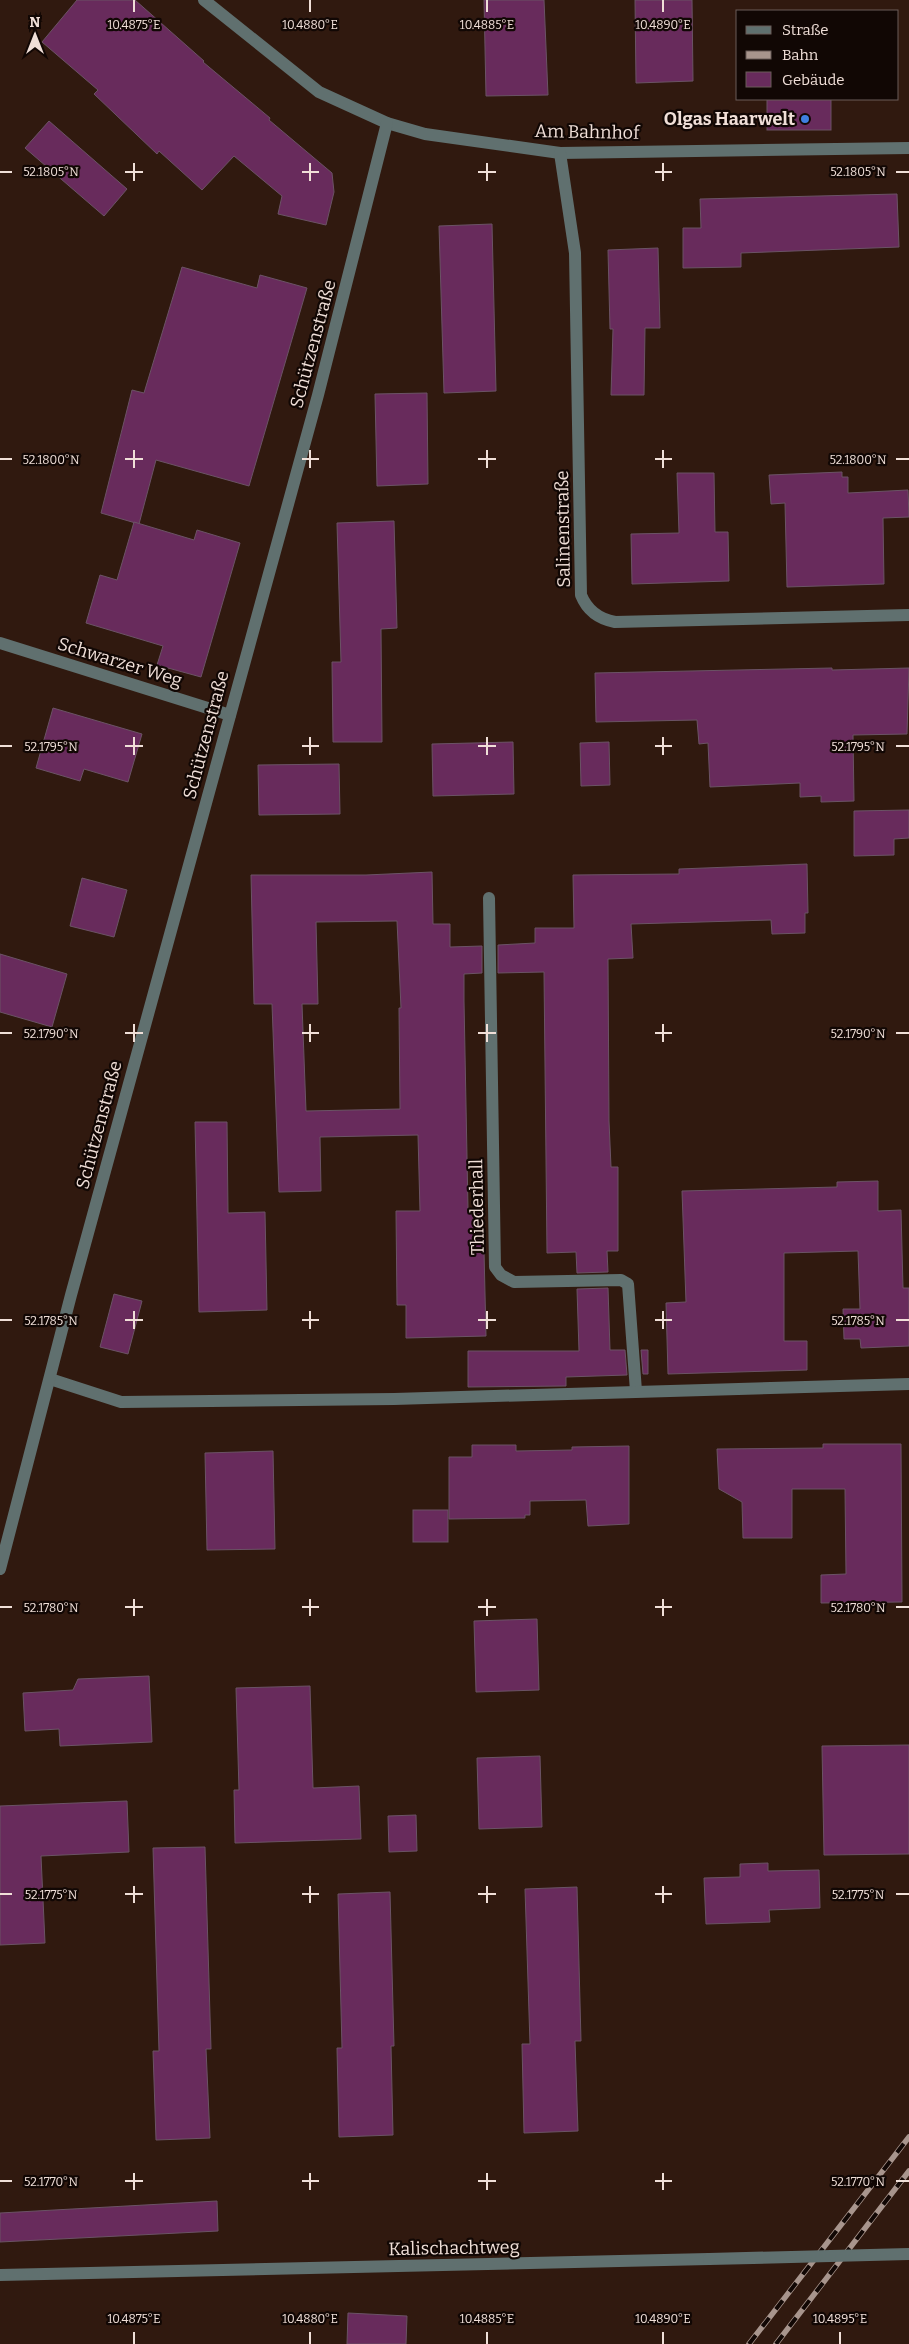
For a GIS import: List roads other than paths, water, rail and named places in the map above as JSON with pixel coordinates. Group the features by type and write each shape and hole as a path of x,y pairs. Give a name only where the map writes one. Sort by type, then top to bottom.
{"street":[{"path":"204,0 319,92 387,123"},
{"name":"Am Bahnhof","path":"387,123 425,134 560,153 909,148"},
{"name":"Schützenstraße","path":"0,1570 50,1379 320,386 387,123"},
{"name":"Salinenstraße","path":"560,153 575,253 582,595 589,610 607,620 615,622 909,615"},
{"name":"Schwarzer Weg","path":"0,643 230,715"},
{"name":"Thiederhall","path":"489,898 495,1267 501,1276 514,1282 621,1280 628,1284 636,1391"},
{"path":"50,1379 121,1402 394,1399 909,1384"},
{"name":"Kalischachtweg","path":"0,2275 909,2254"}],"railway":[{"path":"749,2344 909,2137"},
{"path":"776,2344 909,2171"}],"place":[{"name":"Olgas Haarwelt","path":"805,119"}]}
